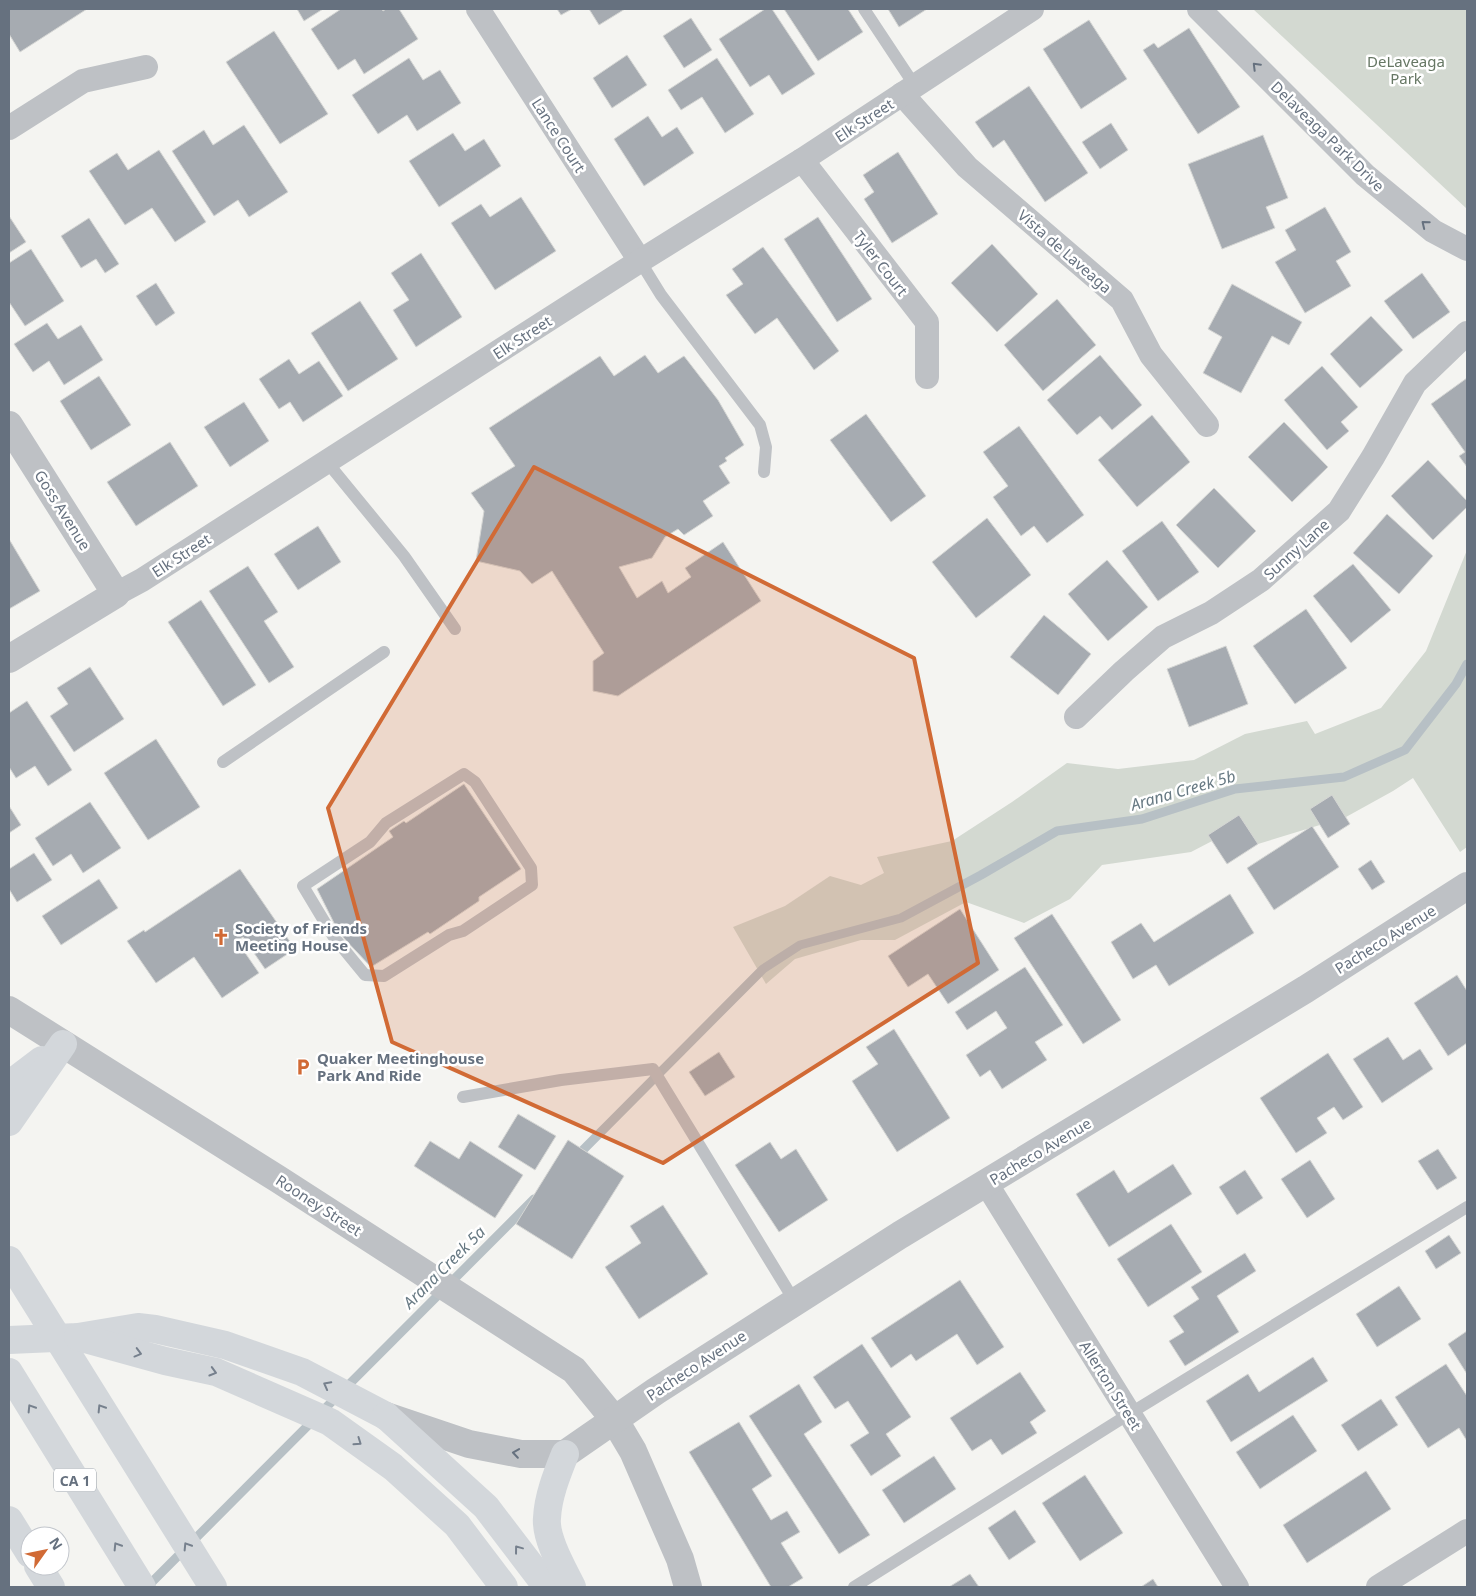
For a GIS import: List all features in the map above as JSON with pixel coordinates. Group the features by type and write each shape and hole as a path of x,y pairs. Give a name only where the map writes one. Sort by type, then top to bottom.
{"main road":[{"path":"9,1085 63,1044"},
{"path":"9,1122 63,1044"},
{"path":"9,1245 14,1269 213,1587"},
{"path":"9,1340 78,1337 138,1327 225,1345 302,1372 386,1416 486,1507 547,1587"},
{"path":"78,1337 165,1361 216,1372 330,1422 393,1467 457,1525 504,1587"},
{"name":"CA 1","path":"9,1372 142,1587"},
{"path":"565,1454 553,1483 546,1519 552,1545 572,1587"},
{"path":"9,1520 20,1538"},
{"path":"44,1576 51,1587"}],"street":[{"name":"Lance Court","path":"478,9 640,261"},
{"name":"Elk Street","path":"9,659 142,580 640,261 802,160 1032,9"},
{"name":"Delaveaga Park Drive","path":"1199,9 1365,175 1433,230 1467,249"},
{"path":"9,128 83,81 146,67"},
{"name":"Vista de Laveaga","path":"909,90 967,167 1122,300 1151,355 1207,425"},
{"name":"Tyler Court","path":"802,160 926,322 927,377"},
{"name":"Sunny Lane","path":"1076,717 1163,637 1211,614 1261,580 1339,510 1373,457 1416,383 1467,333"},
{"name":"Goss Avenue","path":"9,425 116,594"},
{"name":"Pacheco Avenue","path":"565,1454 614,1419 795,1302 986,1183 1306,989 1467,886"},
{"name":"Rooney Street","path":"9,1010 278,1179 574,1370 614,1419 633,1451 680,1559 688,1587"},
{"name":"Allerton Street","path":"986,1183 1237,1587"},
{"path":"386,1416 469,1444 521,1454 565,1454"},
{"path":"1378,1587 1467,1531"}],"lane":[{"path":"864,9 909,90"},
{"path":"640,261 661,295 760,425 766,447 764,472"},
{"path":"327,462 404,556 455,630"},
{"path":"223,762 384,652"},
{"path":"464,774 475,782 531,868 532,885 463,930 449,935 384,976 365,975 333,936 303,886 370,842 386,823 464,774"},
{"path":"464,1097 561,1080 652,1069 795,1302"},
{"path":"854,1587 1129,1414 1467,1207"}],"highlighted area":[{"path":"534,467 914,658 978,963 663,1163 392,1042 328,808"}],"green space":[{"name":"DeLaveaga Park","path":"1253,9 1467,9 1467,209"},
{"path":"1467,550 1467,847 1460,852 1413,778 1346,817 1258,844 1241,826 1191,852 1102,865 1070,899 1024,923 966,902 895,940 861,940 795,959 766,984 733,927 785,906 830,876 861,885 884,873 877,857 952,841 1067,763 1118,769 1194,760 1245,734 1307,721 1315,734 1381,708 1426,651"}],"building":[{"path":"9,9 87,9 20,52 9,34"},
{"path":"297,9 323,9 304,21"},
{"path":"341,9 382,9 383,11 386,9 399,9 418,39 364,74 355,59 338,70 311,29"},
{"path":"557,9 572,9 561,15"},
{"path":"589,9 625,9 599,25"},
{"path":"765,9 772,9 815,74 782,95 769,75 750,87 719,39"},
{"path":"784,9 848,9 863,32 818,61"},
{"path":"888,9 927,9 899,27"},
{"path":"691,18 712,50 684,68 663,36"},
{"path":"1089,20 1127,79 1081,109 1043,49"},
{"path":"1189,28 1240,107 1198,134 1143,50 1154,43 1158,48"},
{"path":"274,31 328,114 280,144 226,62"},
{"path":"627,55 647,85 612,108 593,78"},
{"path":"409,58 423,80 440,70 461,103 417,131 407,115 378,134 352,95"},
{"path":"717,58 754,114 725,133 702,97 681,110 668,90"},
{"path":"1029,86 1088,173 1045,202 1004,140 993,148 975,122"},
{"path":"648,116 662,137 677,127 694,153 644,186 614,139"},
{"path":"1111,123 1128,150 1100,169 1082,142"},
{"path":"244,125 288,192 249,217 238,200 214,216 172,151 204,130 213,145"},
{"path":"453,133 465,151 484,139 501,166 439,207 409,161"},
{"path":"1263,135 1288,198 1266,207 1275,228 1222,249 1188,164"},
{"path":"159,150 206,222 175,242 152,208 125,225 89,171 117,153 128,170"},
{"path":"898,152 938,214 892,243 864,199 874,192 863,175"},
{"path":"521,197 556,251 495,290 451,223 481,204 490,217"},
{"path":"1325,207 1351,252 1336,261 1351,286 1305,313 1275,262 1296,250 1285,230"},
{"path":"9,216 26,242 9,253"},
{"path":"818,217 872,299 837,322 784,239"},
{"path":"89,218 119,264 105,273 96,259 81,268 61,236"},
{"path":"992,244 1038,294 997,332 951,283"},
{"path":"763,247 839,351 814,370 777,318 755,334 726,295 743,284 732,269"},
{"path":"31,249 64,301 25,326 9,302 9,263"},
{"path":"421,253 462,317 416,347 393,310 409,300 391,273"},
{"path":"1422,273 1450,312 1413,339 1384,301"},
{"path":"156,283 175,313 156,326 136,296"},
{"path":"1232,284 1302,322 1289,345 1272,336 1241,393 1203,373 1222,337 1208,329"},
{"path":"1057,299 1096,345 1043,391 1004,345"},
{"path":"360,301 398,359 348,391 311,333"},
{"path":"1371,316 1403,350 1360,388 1330,354"},
{"path":"47,323 58,339 81,325 103,360 64,385 49,361 33,372 14,344"},
{"path":"645,355 658,373 684,356 718,400 744,445 725,458 727,461 719,466 730,483 703,501 713,516 684,535 678,529 665,537 652,558 619,567 637,598 662,581 668,593 691,577 685,568 723,542 761,601 618,696 593,691 593,661 604,653 552,571 532,584 520,571 476,561 484,511 471,493 515,466 489,428 600,356 614,376"},
{"path":"1100,355 1142,405 1112,430 1100,416 1077,435 1047,400"},
{"path":"289,359 299,374 319,361 343,396 303,422 290,402 279,409 259,379"},
{"path":"1322,366 1358,407 1341,422 1349,431 1327,450 1284,400"},
{"path":"99,376 131,425 91,450 60,401"},
{"path":"1467,378 1467,467 1459,456 1465,452 1431,404"},
{"path":"244,402 269,441 230,467 204,427"},
{"path":"866,414 926,496 891,522 830,440"},
{"path":"1152,415 1190,462 1137,507 1098,460"},
{"path":"1284,422 1328,467 1292,502 1248,457"},
{"path":"1019,426 1084,515 1047,543 1034,526 1021,536 993,497 1008,486 983,452"},
{"path":"170,442 198,486 136,526 107,482"},
{"path":"1428,460 1467,501 1467,507 1433,540 1391,496"},
{"path":"1214,488 1256,531 1218,568 1176,525"},
{"path":"1387,514 1433,556 1399,594 1353,553"},
{"path":"987,518 1031,575 976,618 932,562"},
{"path":"1162,521 1199,572 1158,601 1122,551"},
{"path":"318,526 341,562 298,590 274,554"},
{"path":"9,539 40,591 9,609"},
{"path":"1107,560 1148,607 1108,641 1068,594"},
{"path":"1353,564 1391,610 1351,643 1313,596"},
{"path":"248,566 278,612 264,621 294,667 269,683 209,591"},
{"path":"201,600 256,685 223,706 168,622"},
{"path":"1306,609 1347,668 1295,704 1253,646"},
{"path":"1044,615 1091,654 1058,695 1010,657"},
{"path":"1226,646 1248,704 1189,727 1167,669"},
{"path":"90,667 124,719 74,752 50,716 68,704 57,688"},
{"path":"27,701 72,770 48,786 35,766 16,778 9,767 9,713"},
{"path":"156,739 200,807 148,840 104,773"},
{"path":"464,784 521,869 479,897 479,901 430,934 428,932 371,967 339,933 317,889 393,837 389,831 404,821 406,823"},
{"path":"1332,795 1350,824 1328,838 1310,809"},
{"path":"90,802 121,848 83,873 71,854 53,866 35,838"},
{"path":"9,806 21,825 9,833"},
{"path":"1239,815 1258,844 1227,864 1208,835"},
{"path":"1312,826 1339,867 1274,910 1247,868"},
{"path":"34,853 52,880 17,902 9,889 9,869"},
{"path":"1371,860 1385,882 1372,890 1358,869"},
{"path":"240,869 295,949 265,969 243,937 237,941 259,973 222,998 194,957 156,983 127,941 144,930 145,932"},
{"path":"99,879 118,908 61,945 42,916"},
{"path":"1230,894 1254,933 1169,986 1156,965 1133,979 1111,942 1141,923 1154,942"},
{"path":"960,909 999,970 948,1004 928,974 908,987 888,956"},
{"path":"1052,914 1121,1020 1083,1044 1014,938"},
{"path":"1025,967 1063,1025 1035,1042 1047,1060 1002,1089 990,1070 980,1077 966,1055 1007,1028 996,1011 967,1030 955,1012"},
{"path":"1457,975 1467,991 1467,1043 1448,1056 1414,1003"},
{"path":"894,1029 950,1118 897,1152 852,1081 878,1064 866,1047"},
{"path":"1388,1037 1403,1060 1420,1049 1433,1069 1382,1103 1353,1059"},
{"path":"719,1052 735,1077 705,1096 689,1072"},
{"path":"1328,1053 1363,1107 1343,1120 1334,1107 1317,1118 1327,1133 1296,1153 1260,1098"},
{"path":"518,1114 556,1136 535,1170 498,1147"},
{"path":"568,1140 624,1176 572,1259 516,1224"},
{"path":"430,1141 459,1159 470,1141 523,1175 495,1218 414,1166"},
{"path":"770,1142 781,1159 796,1149 828,1200 779,1232 735,1165"},
{"path":"1438,1149 1457,1178 1437,1190 1418,1161"},
{"path":"1310,1160 1335,1199 1307,1218 1281,1179"},
{"path":"1173,1164 1192,1194 1109,1247 1076,1194 1114,1170 1128,1193"},
{"path":"1245,1170 1263,1198 1237,1215 1219,1187"},
{"path":"663,1205 708,1274 639,1319 605,1267 641,1243 630,1226"},
{"path":"1171,1224 1202,1272 1148,1307 1117,1259"},
{"path":"1449,1235 1461,1253 1436,1269 1425,1251"},
{"path":"1245,1253 1256,1271 1217,1296 1239,1332 1185,1366 1169,1341 1184,1332 1173,1316 1199,1299 1191,1287"},
{"path":"960,1280 1004,1347 977,1365 957,1334 916,1361 911,1354 891,1368 871,1338"},
{"path":"1399,1286 1421,1319 1377,1347 1356,1314"},
{"path":"1467,1331 1467,1374 1448,1344"},
{"path":"862,1344 911,1417 886,1434 901,1456 871,1476 850,1445 869,1433 848,1401 835,1409 813,1377"},
{"path":"1313,1357 1328,1381 1231,1442 1206,1401 1248,1374 1259,1392"},
{"path":"1446,1364 1467,1396 1467,1441 1459,1428 1428,1448 1395,1397"},
{"path":"1020,1372 1046,1411 1030,1422 1037,1433 1002,1455 991,1439 972,1451 950,1418"},
{"path":"799,1384 822,1422 804,1434 870,1535 839,1554 749,1416"},
{"path":"1381,1399 1398,1425 1358,1451 1341,1425"},
{"path":"1293,1415 1317,1451 1260,1489 1236,1452"},
{"path":"739,1422 772,1476 752,1489 771,1520 787,1511 800,1532 781,1543 803,1578 788,1587 771,1587 689,1452"},
{"path":"934,1456 956,1489 904,1523 882,1490"},
{"path":"1366,1471 1391,1509 1307,1563 1283,1525"},
{"path":"1085,1475 1123,1533 1080,1561 1042,1503"},
{"path":"1015,1510 1036,1542 1009,1560 988,1528"},
{"path":"970,1574 979,1587 949,1587"},
{"path":"1153,1579 1158,1587 1141,1587"}],"waterway":[{"name":"Arana Creek 5b","path":"575,1158 763,969 800,945 901,918 1057,831 1142,819 1235,789 1344,777 1405,750 1456,684 1467,664"},
{"name":"Arana Creek 5a","path":"147,1587 534,1199"}],"place":[{"name":"Society of Friends Meeting House","path":"221,937"},
{"name":"Quaker Meetinghouse Park And Ride","path":"303,1067"}]}
